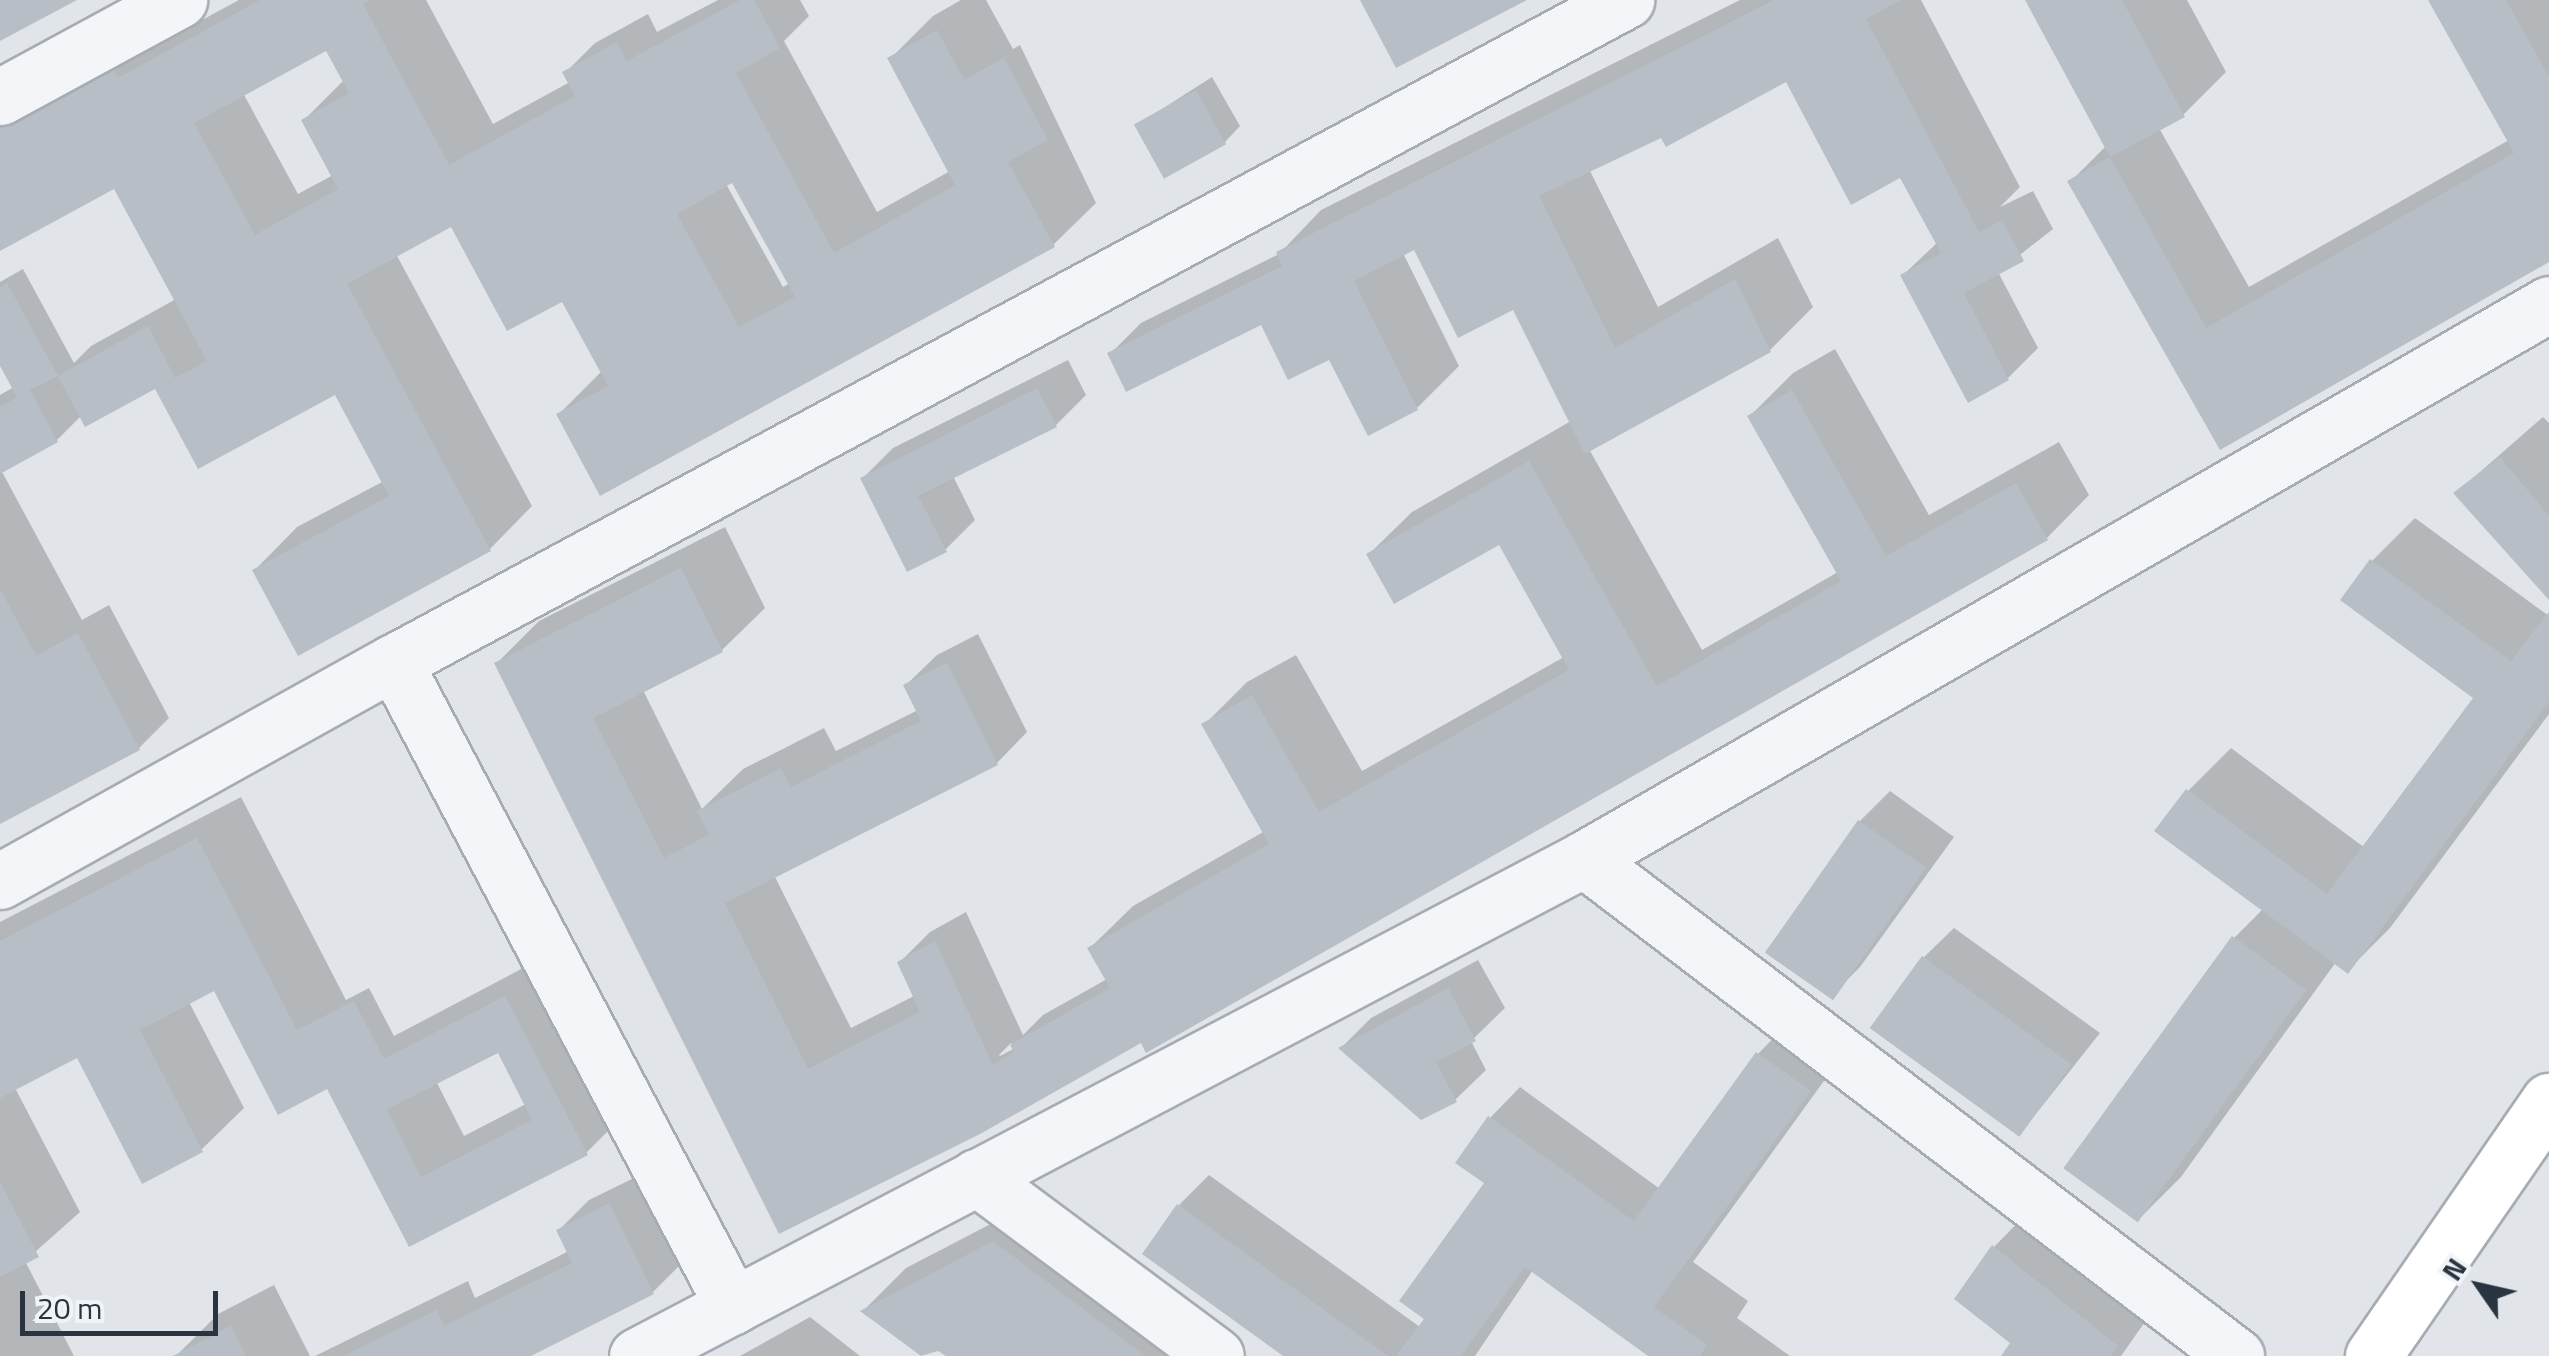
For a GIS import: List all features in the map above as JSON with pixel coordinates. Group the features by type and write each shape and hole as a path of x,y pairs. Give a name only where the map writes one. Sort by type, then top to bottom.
{"main road":[{"path":"2373,1356 2549,1101"}],"street":[{"path":"0,97 180,0"},
{"path":"0,881 394,662 1626,0"},
{"path":"638,1356 1584,859 2549,304"},
{"path":"394,662 733,1306"},
{"path":"1584,859 2236,1356"},
{"path":"976,1178 1216,1356"}],"building":[{"path":"0,0 77,0 0,41"},
{"path":"260,0 370,0 363,4 449,165 575,96 562,72 617,42 627,61 740,0 754,0 780,48 736,73 834,253 955,185 887,58 937,30 964,80 1004,58 1048,140 1008,162 1055,247 600,496 556,414 608,386 562,302 507,331 451,227 347,284 491,551 298,656 252,570 389,496 335,395 198,469 155,389 85,427 58,376 148,326 175,378 207,361 114,189 0,251 0,129 113,68 118,78","holes":["326,51 349,93 301,120 338,189 255,235 194,123","732,183 795,297 739,327 677,214"]},
{"path":"1360,0 1527,0 1396,68"},
{"path":"1774,0 1901,0 1866,19 1979,232 2002,220 2024,261 1964,293 2009,380 1968,403 1900,275 1941,253 1900,178 1851,205 1786,82 1666,147 1661,138 1539,196 1615,348 1735,279 1771,352 1585,454 1513,310 1458,338 1414,250 1354,281 1418,410 1368,436 1329,360 1288,380 1261,325 1126,392 1107,353 1282,266 1276,252"},
{"path":"2025,0 2122,0 2185,117 2110,157"},
{"path":"2428,0 2506,0 2549,77 2549,262 2220,450 2067,181 2110,157 2206,328 2514,153"},
{"path":"1196,90 1226,144 1164,179 1134,124"},
{"path":"7,283 58,376 30,390 58,442 0,474 0,407 17,397 0,366 0,287"},
{"path":"1037,388 1057,427 918,496 947,552 907,572 860,478"},
{"path":"1792,390 1886,556 2016,483 2048,540 1146,1053 1141,1043 980,1134 779,1234 494,663 681,568 723,652 593,718 664,858 709,835 697,811 781,768 791,787 921,721 903,685 947,663 998,765 725,903 808,1069 920,1012 897,962 935,941 993,1065 1014,1052 1010,1045 1110,988 1087,948 1269,844 1201,724 1252,695 1319,812 1569,670 1499,545 1394,604 1366,554 1529,461 1657,686 1841,581 1747,416"},
{"path":"2500,457 2549,516 2549,600 2453,493"},
{"path":"2370,559 2511,661 2549,612 2549,702 2348,974 2154,831 2186,789 2327,894 2473,698 2340,600"},
{"path":"0,589 36,656 78,633 140,750 0,824"},
{"path":"1858,820 1926,868 1833,1000 1765,953"},
{"path":"197,838 297,1030 354,1001 384,1059 505,996 588,1155 409,1247 327,1089 278,1115 214,991 140,1030 203,1152 142,1184 77,1058 0,1098 0,941","holes":["498,1053 532,1120 421,1177 387,1109"]},
{"path":"2232,936 2306,990 2138,1222 2063,1168"},
{"path":"1922,956 2072,1065 2019,1137 1870,1028"},
{"path":"1448,988 1476,1041 1436,1062 1457,1102 1421,1120 1338,1048"},
{"path":"1756,1052 1811,1091 1654,1307 1707,1345 1700,1356 1648,1356 1525,1267 1461,1356 1396,1356 1424,1319 1399,1301 1484,1183 1455,1163 1488,1116 1634,1221"},
{"path":"0,1182 39,1257 0,1277"},
{"path":"609,1203 654,1294 531,1356 343,1356 437,1310 444,1326 572,1263 556,1230"},
{"path":"1177,1204 1388,1356 1283,1356 1142,1254"},
{"path":"993,1241 1146,1356 946,1356 938,1351 921,1356 860,1311"},
{"path":"1992,1245 2118,1346 2111,1356 2001,1356 2010,1343 1954,1299"},
{"path":"231,1326 246,1356 173,1356"}]}
